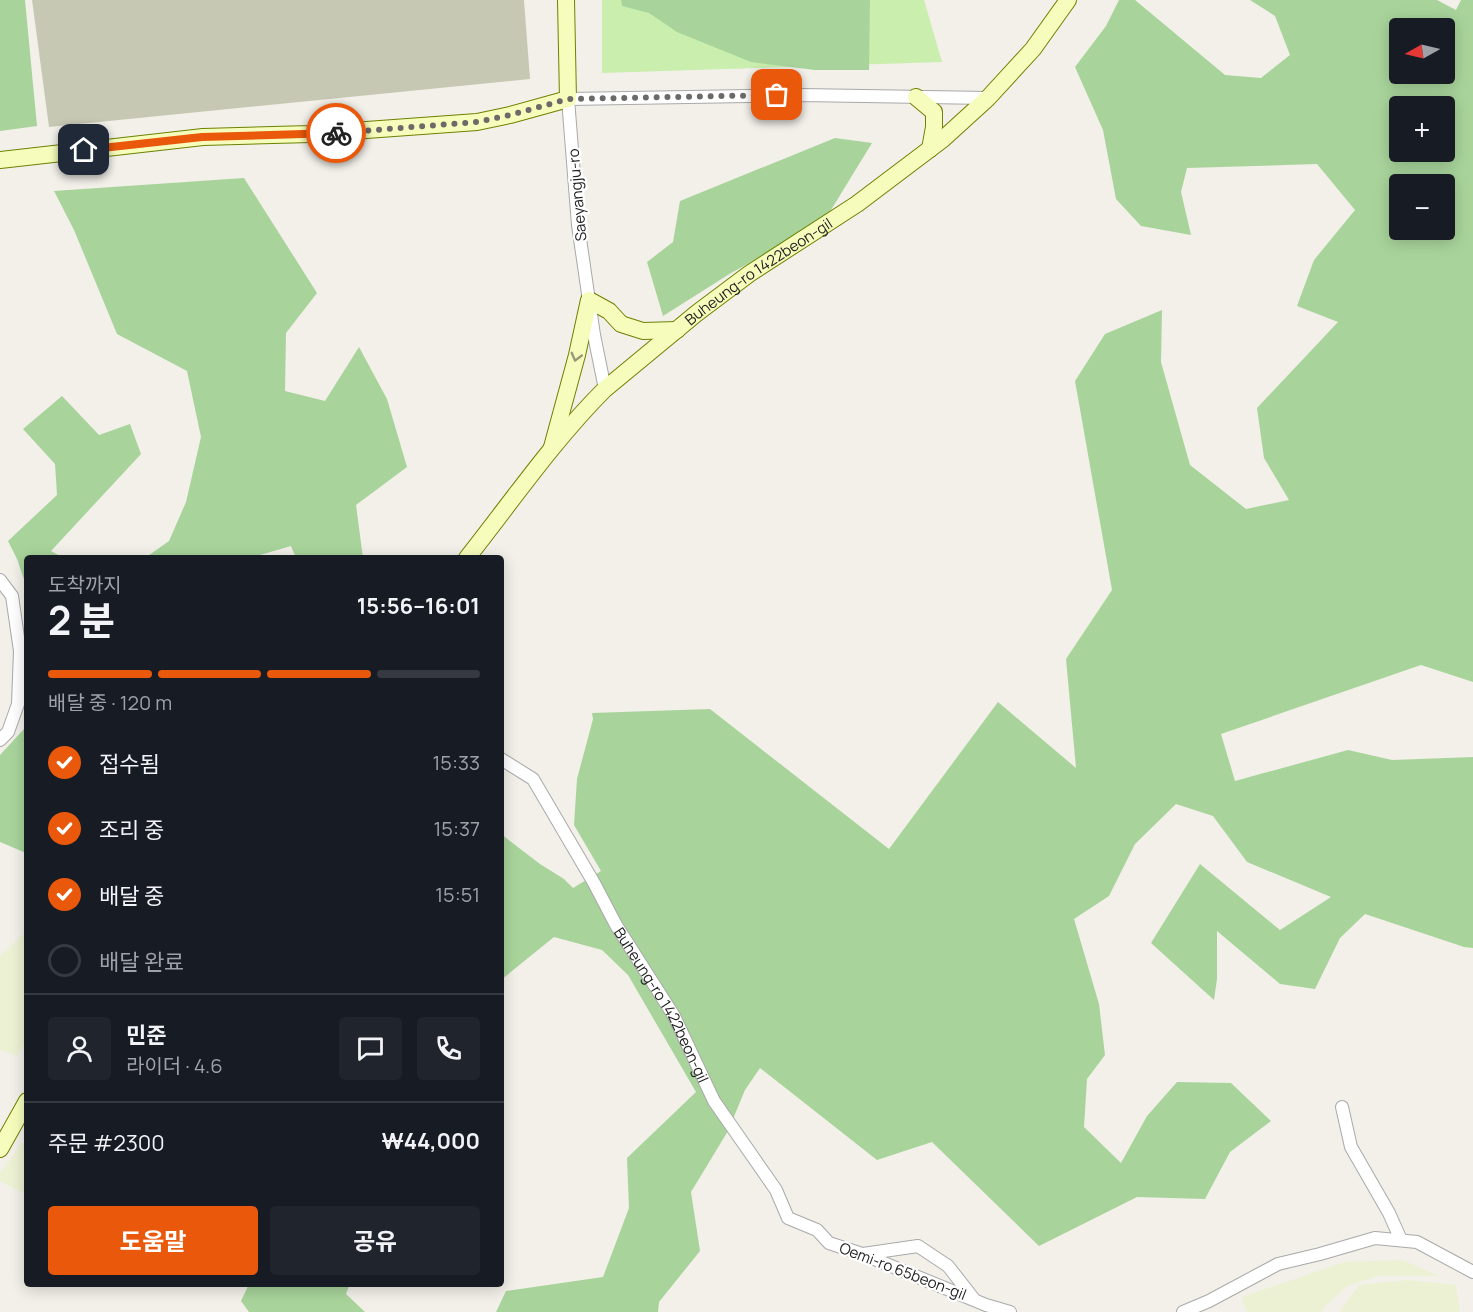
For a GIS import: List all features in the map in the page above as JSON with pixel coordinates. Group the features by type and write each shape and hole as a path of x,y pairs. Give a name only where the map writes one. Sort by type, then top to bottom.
{"street":[{"name":"Saeyangju-ro","path":"566,0 568,99 578,225 594,335 605,388"},
{"name":"Buheung-ro 1422beon-gil","path":"469,555 551,451 605,388 749,274 857,204 943,139 988,98 1033,49 1068,0"},
{"path":"0,160 202,137 311,134 477,122 568,99 801,95 988,98"},
{"path":"916,97 933,112 934,128 930,149"},
{"path":"551,451 589,300 609,311 621,324 643,331 677,330"},
{"path":"0,580 12,596 20,651 18,704 8,732 0,740"},
{"name":"Buheung-ro 1422beon-gil","path":"504,761 533,779 616,925 674,1016 714,1101 776,1190 788,1218 817,1230 829,1243"},
{"path":"0,1149 24,1106"},
{"path":"1342,1107 1351,1146 1389,1213 1401,1240"},
{"path":"1183,1312 1209,1301 1278,1264 1375,1238 1417,1242 1473,1272"},
{"name":"Oemi-ro 65beon-gil","path":"829,1243 862,1254 986,1305 1010,1312"},
{"path":"862,1254 918,1246 948,1266 974,1299"}],"shaded area":[{"path":"32,0 524,0 530,79 49,127"},
{"path":"24,934 24,1044 17,1056 0,1050 0,956"},
{"path":"22,1143 24,1144 24,1193 0,1181 0,1173"},
{"path":"1403,1260 1439,1276 1378,1276 1347,1286 1321,1312 1247,1312 1242,1297 1344,1262"},
{"path":"1407,1280 1456,1285 1460,1312 1340,1312 1359,1285"}],"green space":[{"path":"0,0 25,0 37,126 0,131"},
{"path":"602,0 924,0 942,62 602,73"},
{"path":"621,0 870,0 869,70 815,70 751,62 677,32 649,13 622,6"},
{"path":"1119,0 1135,0 1225,75 1261,78 1290,55 1275,16 1250,0 1437,0 1456,10 1461,0 1473,0 1473,682 1421,665 1221,734 1235,781 1348,750 1392,760 1473,757 1473,948 1365,914 1340,938 1315,989 1280,984 1217,931 1217,979 1214,1000 1151,943 1200,864 1280,930 1331,897 1247,862 1213,816 1176,804 1135,844 1109,896 1074,919 1099,1004 1105,1055 1087,1079 1084,1127 1121,1163 1147,1116 1177,1082 1231,1083 1271,1121 1230,1152 1205,1199 1137,1197 1039,1246 932,1142 877,1160 760,1068 745,1090 728,1131 691,1192 700,1251 659,1302 658,1312 496,1312 506,1291 603,1277 629,1208 627,1158 696,1092 628,975 602,950 554,937 504,978 504,836 564,879 573,888 601,871 574,825 577,779 593,719 592,713 710,709 889,849 998,702 1076,768 1066,659 1112,590 1075,381 1105,334 1162,310 1161,362 1190,465 1246,509 1289,500 1264,458 1257,408 1338,322 1297,306 1314,260 1355,210 1317,164 1187,168 1181,192 1191,235 1141,226 1116,199 1103,130 1075,67 1106,26"},
{"path":"835,138 872,143 823,223 731,273 663,316 647,262 673,242 680,201"},
{"path":"244,178 317,293 286,333 285,391 325,401 359,347 387,399 407,467 356,505 363,555 295,555 291,546 260,555 149,555 169,541 186,502 201,437 187,371 117,334 74,230 54,191"},
{"path":"62,396 99,435 130,424 141,454 51,551 58,555 24,555 24,579 8,541 57,495 55,464 23,429"},
{"path":"24,729 24,852 0,842 0,755"},
{"path":"248,1287 349,1287 346,1294 365,1312 249,1312 241,1301"}],"way so far":[{"path":"336,133 477,122 568,99 777,95"}],"route":[{"path":"84,150 202,137 336,133"}]}
